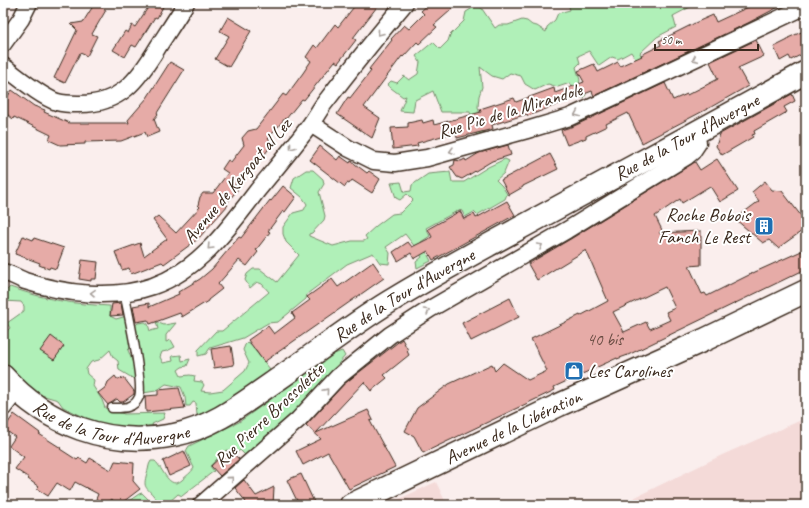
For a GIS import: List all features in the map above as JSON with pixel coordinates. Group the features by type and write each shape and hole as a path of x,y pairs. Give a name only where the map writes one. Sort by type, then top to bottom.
{"street":[{"path":"3,44 21,19 29,3"},
{"path":"3,66 39,92 57,102 86,104 106,100 123,91 138,77 146,67 186,3"},
{"name":"Avenue de Kergoat al Lez","path":"3,272 35,284 69,291 102,294 138,290 165,281 184,270 202,255 237,217 405,3"},
{"name":"Rue Pic de la Mirandole","path":"311,124 348,148 374,161 395,163 426,158 570,117 806,6"},
{"name":"Rue de la Tour d'Auvergne","path":"10,383 32,402 57,418 85,430 107,436 127,439 149,439 177,434 200,427 232,412 362,319 411,288 806,72"},
{"name":"Rue Pierre Brossolette","path":"201,505 307,412 338,377 377,345 430,309 567,230 686,157 698,144 695,132"},
{"name":"Avenue de la Libération","path":"351,505 552,408 704,340 806,291"},
{"path":"3,408 10,383"}],"lane":[{"path":"112,408 125,408 132,405 139,397 140,390 138,368 124,292"}],"shaded area":[{"path":"806,418 806,505 619,505 722,455"},
{"path":"436,482 447,505 386,505"}],"green space":[{"path":"469,3 478,3 495,28 499,25 508,25 522,20 537,26 546,32 547,27 555,20 558,13 570,10 568,3 693,3 692,6 673,16 676,27 657,37 640,53 646,67 641,68 631,52 618,59 612,57 599,66 589,51 578,56 580,63 576,67 580,80 579,84 582,86 586,94 584,98 577,96 570,83 558,87 548,84 535,90 525,84 521,76 510,73 502,79 492,76 480,67 482,87 478,107 485,132 477,135 470,112 441,112 433,91 415,100 413,112 400,111 406,96 403,97 387,85 391,81 397,83 404,76 409,80 418,74 420,62 416,56 433,42 440,49 448,41 450,35 464,21 466,12 471,9"},
{"path":"505,159 509,161 504,173 496,180 507,194 505,199 477,215 474,212 465,217 462,211 459,210 426,228 430,236 421,242 431,261 417,268 416,262 422,257 405,234 386,247 390,253 389,264 380,263 373,253 347,264 307,294 306,299 278,322 268,323 243,338 210,348 206,354 198,356 198,350 216,331 222,331 269,292 262,284 257,282 250,288 245,280 247,274 253,269 260,269 277,282 299,255 286,242 283,234 283,227 293,213 304,210 307,204 302,197 291,188 294,178 306,170 313,170 323,179 324,184 319,192 325,216 324,220 312,233 309,234 309,236 333,246 352,241 364,241 367,239 365,236 376,226 392,214 400,213 413,200 407,194 400,200 396,198 391,183 401,182 404,192 411,191 412,185 428,174 450,172 452,182 464,182 488,167"},
{"path":"10,287 60,301 110,306 110,316 116,319 130,315 134,326 138,323 145,322 148,324 150,331 158,329 156,322 164,325 176,323 166,335 166,342 171,340 175,347 162,352 160,357 163,363 173,361 172,356 181,355 182,361 190,359 187,366 178,370 181,376 195,376 194,381 202,382 204,385 201,391 210,392 223,390 245,371 249,363 243,350 248,342 270,369 247,390 226,403 197,415 196,403 193,402 190,406 186,406 185,397 181,387 166,384 156,391 143,393 138,351 130,348 128,350 136,371 134,379 119,370 118,361 113,357 110,350 99,360 91,362 86,369 87,374 94,380 93,386 105,408 124,414 165,413 163,419 152,424 153,426 142,429 119,428 96,422 63,407 58,400 41,395 15,375 3,361 3,335 10,328 7,323 24,311 24,306 21,302 3,301 3,294"},
{"path":"342,351 345,356 307,400 245,455 240,450 236,454 226,450 210,466 214,471 182,496 178,494 168,503 169,505 123,505 142,493 151,502 156,499 145,485 149,464 151,461 155,461 158,464 170,481 177,483 194,468 186,451 189,446 239,422 326,357"}],"building":[{"path":"95,3 106,10 92,34 97,36 87,56 80,53 65,83 54,78 77,30 71,24 83,22"},
{"path":"151,3 165,3 157,18 155,17 136,47 132,45 125,57 113,50 125,31 128,33 132,25 135,27"},
{"path":"357,3 380,3 353,38 356,40 338,63 335,61 304,100 302,99 268,139 273,143 262,158 259,155 250,166 249,165 234,186 238,189 226,204 228,205 198,239 164,264 162,262 131,274 129,268 122,270 115,252 140,243 144,256 167,239 153,220 158,216 176,233 200,207 198,205 200,197 203,193 213,193 228,173 222,169 228,160 231,162 244,145 242,138 248,131 256,129 283,94 286,96 311,61 306,57 314,45 317,48 335,24 338,27"},
{"path":"430,3 459,3 434,25 437,27 419,44 417,42 403,57 402,56 364,107 380,118 372,138 337,114 348,97 350,98 371,71 369,69 392,40 391,39 404,25 409,29 424,14 421,11"},
{"path":"757,3 786,3 748,23 594,96 592,91 528,116 527,114 492,125 493,129 457,138 456,132 417,143 418,146 393,149 391,128 408,127 408,123 422,120 423,123 433,120 434,125 481,112 480,109 514,98 516,102 554,88 555,93 584,82 578,71 594,64 598,72 618,62 620,66 661,45 659,41 697,22 713,15 716,22"},
{"path":"228,17 251,31 229,67 215,59 229,36 220,31"},
{"path":"806,30 806,52 791,60 789,56 780,61 774,47 788,40 788,38"},
{"path":"756,40 764,56 738,68 748,86 711,107 642,143 628,113 606,124 607,126 586,136 586,138 567,145 561,130 574,126 665,83 673,100 687,95 718,79 710,62"},
{"path":"170,62 184,70 154,119 159,132 147,137 145,132 121,141 85,142 85,144 60,145 49,140 51,135 14,117 13,119 3,111 3,103 12,90 34,106 45,110 44,112 69,123 129,123 128,120 147,98"},
{"path":"792,94 795,101 784,107 787,112 754,131 755,134 752,135 753,137 722,155 716,146 720,134"},
{"path":"508,145 511,155 492,161 462,179 457,177 450,167 454,165 455,160 461,161 465,159 466,161 479,153"},
{"path":"320,146 337,160 340,156 350,163 351,161 367,173 369,171 380,179 372,193 352,180 349,184 347,183 345,187 310,160"},
{"path":"550,154 558,169 523,186 509,195 501,180"},
{"path":"717,159 738,191 720,202 710,186 682,203 680,199 655,216 662,230 659,233 701,231 701,265 689,266 702,294 705,293 707,296 806,249 806,269 628,355 617,358 554,387 555,390 423,453 414,436 405,431 417,408 449,384 492,364 495,371 503,363 528,380 547,371 531,339 608,301 586,250 537,280 528,264 695,162 700,170","holes":["665,287 675,308 666,312 670,320 650,329 646,322 624,332 613,312"]},
{"name":"Roche Bobois Fanch Le Rest","path":"765,181 772,190 782,191 805,221 802,231 778,248 769,240 763,243 735,219 759,201 752,192"},
{"path":"283,186 296,197 268,231 270,232 256,250 258,252 247,266 239,260 218,284 222,289 208,301 182,317 180,313 150,324 148,320 136,322 133,306 149,303 149,307 179,294 178,292 200,279 212,269 239,237 241,238 270,200 271,201"},
{"path":"507,201 515,215 433,260 428,251 414,259 411,253 398,261 393,252 408,242 412,247 432,237 428,229 460,211 464,219 474,214 476,218"},
{"path":"23,236 64,248 56,269 50,267 49,269 39,265 40,263 15,254"},
{"path":"82,260 98,262 96,279 91,279 91,281 79,279"},
{"path":"373,262 384,278 264,362 248,340 268,326 274,334 295,318 292,313 310,300 307,297 332,279 338,287"},
{"path":"510,298 519,317 471,341 462,323"},
{"path":"121,303 123,315 110,316 112,304"},
{"path":"51,336 64,346 54,360 40,351"},
{"path":"402,339 409,355 384,375 387,378 371,391 364,382 316,433 368,410 373,420 370,421 395,467 349,489 328,452 303,465 296,451 321,439 306,425 344,384"},
{"path":"231,346 234,365 214,368 211,349"},
{"path":"115,376 117,379 124,378 134,391 134,394 123,402 120,402 117,399 108,405 98,393 106,387 108,382"},
{"path":"179,388 185,408 146,412 145,396 158,395 158,390"},
{"path":"14,414 40,433 39,434 77,460 79,458 87,463 90,458 111,470 115,461 134,463 133,481 140,489 119,505 116,505 112,499 105,505 96,499 98,494 75,482 70,491 57,483 48,496 37,489 39,487 28,479 29,478 15,469 24,457 9,446 15,437 4,429"},
{"path":"184,451 191,466 169,476 163,461"},
{"path":"227,451 229,453 230,451 239,459 220,476 211,466"},
{"path":"301,474 314,502 307,505 299,505 287,480"},
{"path":"244,480 256,496 274,487 273,505 240,505 246,502 235,488"}],"railway":[{"path":"797,505 806,500"}],"place":[{"name":"Roche Bobois Fanch Le Rest","path":"764,226"},
{"name":"Les Carolines","path":"574,371"}]}
